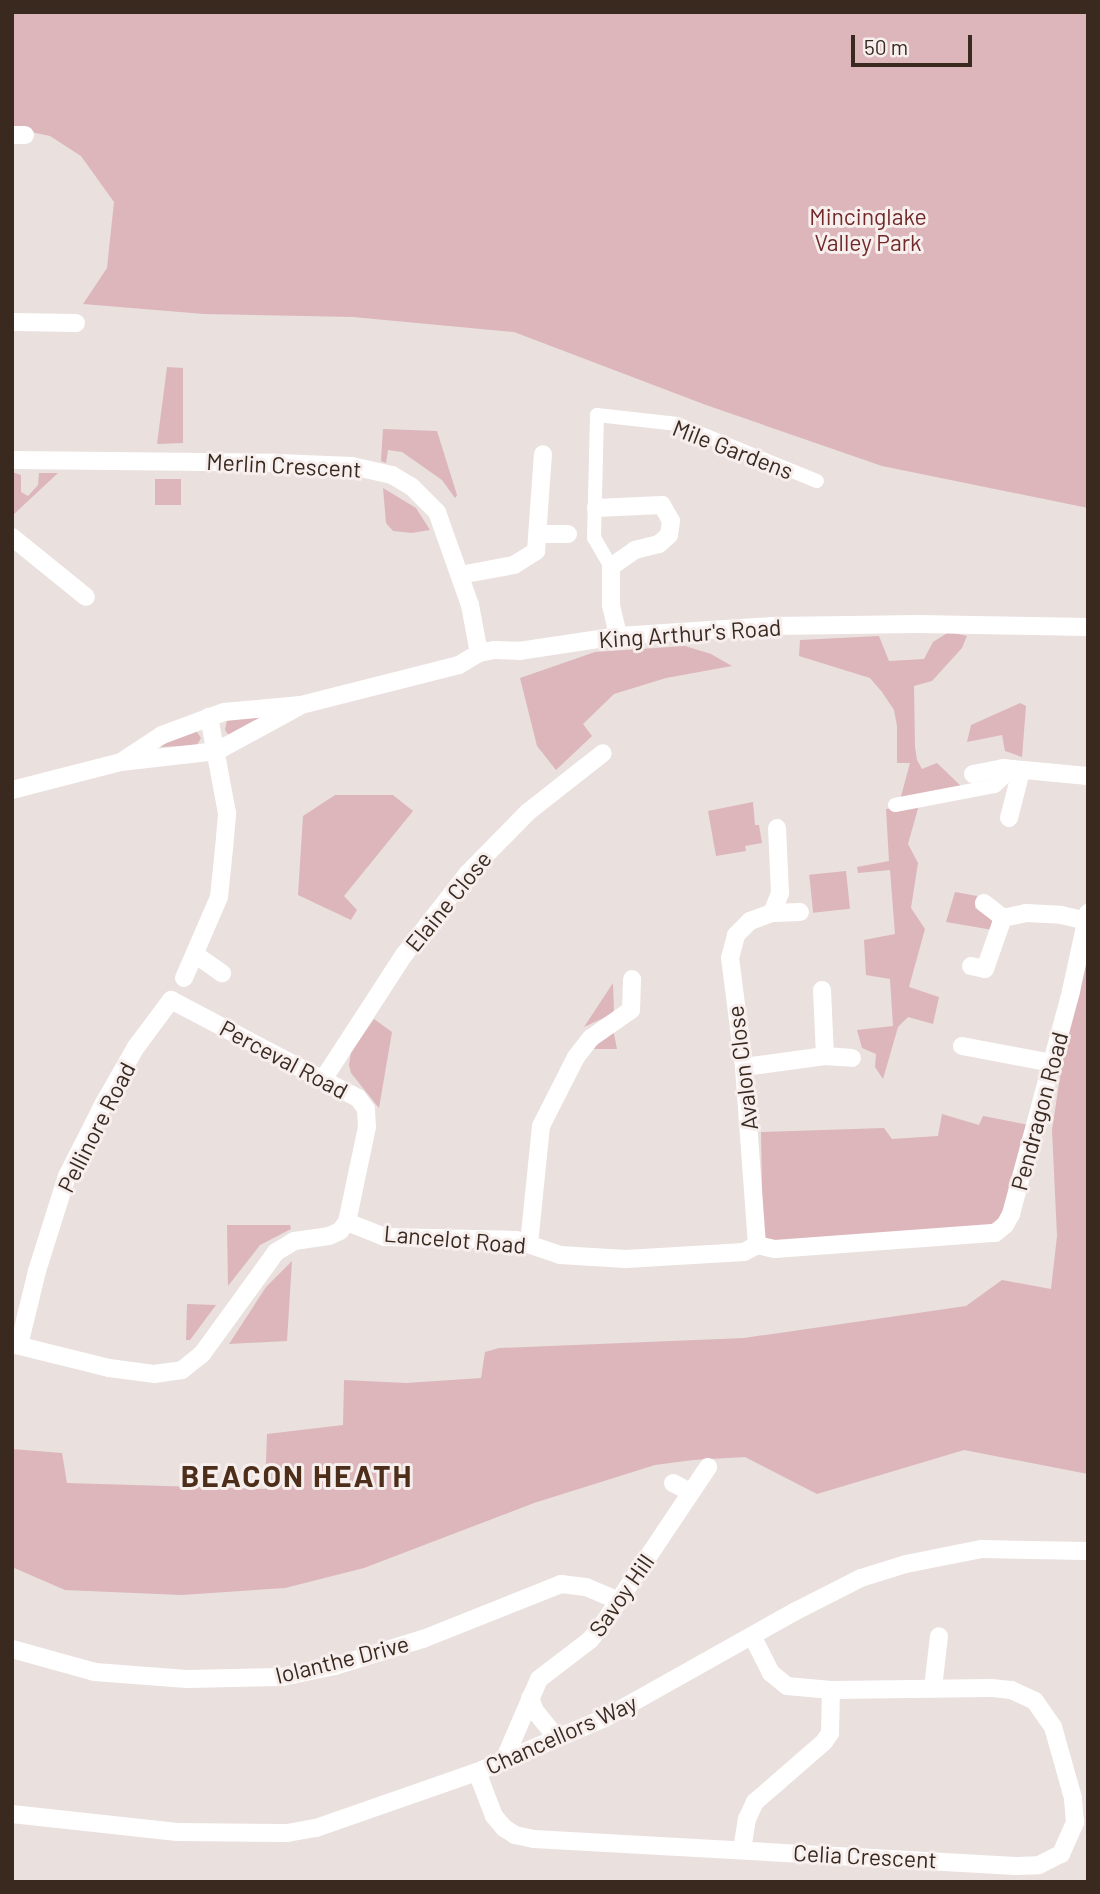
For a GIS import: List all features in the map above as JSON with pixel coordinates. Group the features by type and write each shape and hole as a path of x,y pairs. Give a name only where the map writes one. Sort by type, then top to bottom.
{"street":[{"path":"12,323 76,323"},
{"name":"Mile Gardens","path":"596,508 597,415 677,424 817,481"},
{"path":"460,575 514,565 536,551 542,454"},
{"name":"Merlin Crescent","path":"12,460 279,463 352,466 392,475 412,487 437,512 471,605 479,653"},
{"path":"611,567 635,550 659,544 669,535 671,521 662,505 596,508 594,538 611,567 611,605 618,636"},
{"path":"539,534 568,534"},
{"path":"12,537 86,597"},
{"name":"King Arthur's Road","path":"121,762 162,735 209,717 265,706 301,705 459,665 479,653 519,651 618,636 783,626 918,624 1088,627"},
{"name":"King Arthur's Road","path":"12,790 121,762 217,751 301,705"},
{"path":"184,978 219,897 224,849 227,813 209,717"},
{"name":"Elaine Close","path":"324,1078 404,955 468,873 528,812 603,752"},
{"path":"973,774 1016,771 1088,776"},
{"path":"895,804 995,786 1016,771"},
{"path":"1009,818 1016,771"},
{"path":"772,913 780,893 777,828"},
{"path":"984,903 1003,918"},
{"name":"Avalon Close","path":"757,1245 744,1067 730,958 736,935 750,921 772,913 800,912"},
{"path":"1003,918 1026,913 1087,917"},
{"name":"Pendragon Road","path":"1005,1225 1011,1214 1052,1063 1087,917"},
{"path":"971,966 985,970 1003,918"},
{"path":"196,955 222,973"},
{"path":"529,1244 541,1126 547,1110 576,1057 591,1038 631,1010 632,979"},
{"path":"822,990 825,1056"},
{"name":"Perceval Road","path":"171,1000 358,1098 366,1109 367,1127 348,1222"},
{"name":"Pellinore Road","path":"15,1344 67,1177 136,1047 171,1000"},
{"path":"962,1046 1052,1063"},
{"path":"744,1067 825,1056 852,1058"},
{"path":"15,1344 109,1368 154,1374 182,1370 202,1354 275,1252 294,1241 329,1236 340,1231 348,1222"},
{"name":"Lancelot Road","path":"348,1222 385,1237 516,1240 560,1255 626,1259 744,1252 757,1245 775,1249 995,1233 1005,1225"},
{"name":"Savoy Hill","path":"503,1760 530,1698 547,1670 590,1640 620,1601 708,1466"},
{"path":"673,1483 690,1492"},
{"name":"Chancellors Way","path":"12,1814 177,1832 287,1833 347,1819 477,1772 606,1718 861,1578 906,1564 981,1549 1088,1551"},
{"name":"Iolanthe Drive","path":"12,1649 95,1672 187,1679 282,1677 335,1666 423,1639 561,1584 586,1587 620,1601"},
{"path":"933,1688 939,1636"},
{"name":"Celia Crescent","path":"477,1772 494,1816 516,1835 534,1839 826,1854 861,1860 1015,1866 1039,1866 1057,1857 1067,1844 1075,1822 1073,1798 1053,1727 1042,1708 1023,1694 1011,1690 933,1688 831,1690 781,1683 771,1673 753,1638"},
{"path":"742,1850 747,1819 755,1802 824,1742 830,1733 831,1690"},
{"path":"530,1698 535,1711 557,1738"}],"green space":[{"name":"Mincinglake Valley Park","path":"12,12 1088,12 1088,508 882,466 706,405 514,332 353,317 204,314 83,304 107,268 114,202 81,156 50,136 12,128"},
{"path":"167,367 183,368 183,443 157,444"},
{"path":"383,429 437,431 457,495 455,498 442,480 402,452 388,450 386,463 381,461"},
{"path":"12,472 21,475 21,492 28,496 38,485 39,473 58,473 12,516"},
{"path":"155,479 181,479 181,505 155,505"},
{"path":"383,488 416,508 430,530 412,533 393,531 386,523"},
{"path":"949,632 967,636 962,648 932,681 914,686 915,747 922,769 937,763 963,788 900,800 910,763 897,763 894,710 870,678 799,656 800,640 879,636 889,661 924,659 933,642"},
{"path":"685,646 711,654 732,666 666,678 614,694 583,724 592,736 556,770 537,746 520,678 595,652"},
{"path":"1020,703 1026,706 1022,757 1005,751 1002,735 967,742 971,725"},
{"path":"265,717 231,738 225,730 227,720"},
{"path":"195,729 201,738 197,745 160,747 158,744"},
{"path":"335,795 393,795 413,811 344,896 357,910 351,920 298,895 303,816"},
{"path":"753,802 755,825 759,825 762,843 745,846 746,851 716,856 708,811"},
{"path":"919,805 908,844 918,863 911,908 925,929 909,987 939,997 933,1024 908,1017 898,1027 883,1079 875,1067 876,1054 862,1048 857,1030 893,1026 890,979 866,975 864,940 895,934 890,870 858,873 857,867 889,861 886,809"},
{"path":"846,871 850,909 813,913 809,875"},
{"path":"1088,891 1088,1474 964,1450 817,1494 745,1457 693,1460 655,1465 534,1503 364,1568 285,1588 181,1595 65,1590 12,1567 12,1449 62,1453 67,1483 265,1489 267,1434 343,1425 344,1380 406,1383 481,1378 485,1352 499,1348 744,1338 966,1306 1002,1280 1051,1289 1057,1236 1052,1130"},
{"path":"955,892 977,896 975,908 993,920 993,930 946,922"},
{"path":"613,983 614,1013 584,1027"},
{"path":"374,1019 392,1032 379,1108 351,1073 349,1065 351,1052"},
{"path":"613,1029 617,1049 592,1049"},
{"path":"942,1114 979,1125 983,1116 1029,1125 998,1227 763,1243 761,1132 884,1128 892,1139 938,1136"},
{"path":"227,1225 290,1225 291,1229 260,1245 228,1286"},
{"path":"292,1261 287,1341 229,1344 266,1287"},
{"path":"187,1304 216,1305 190,1340 186,1340"}],"district":[{"name":"BEACON HEATH","path":"297,1475"}]}
